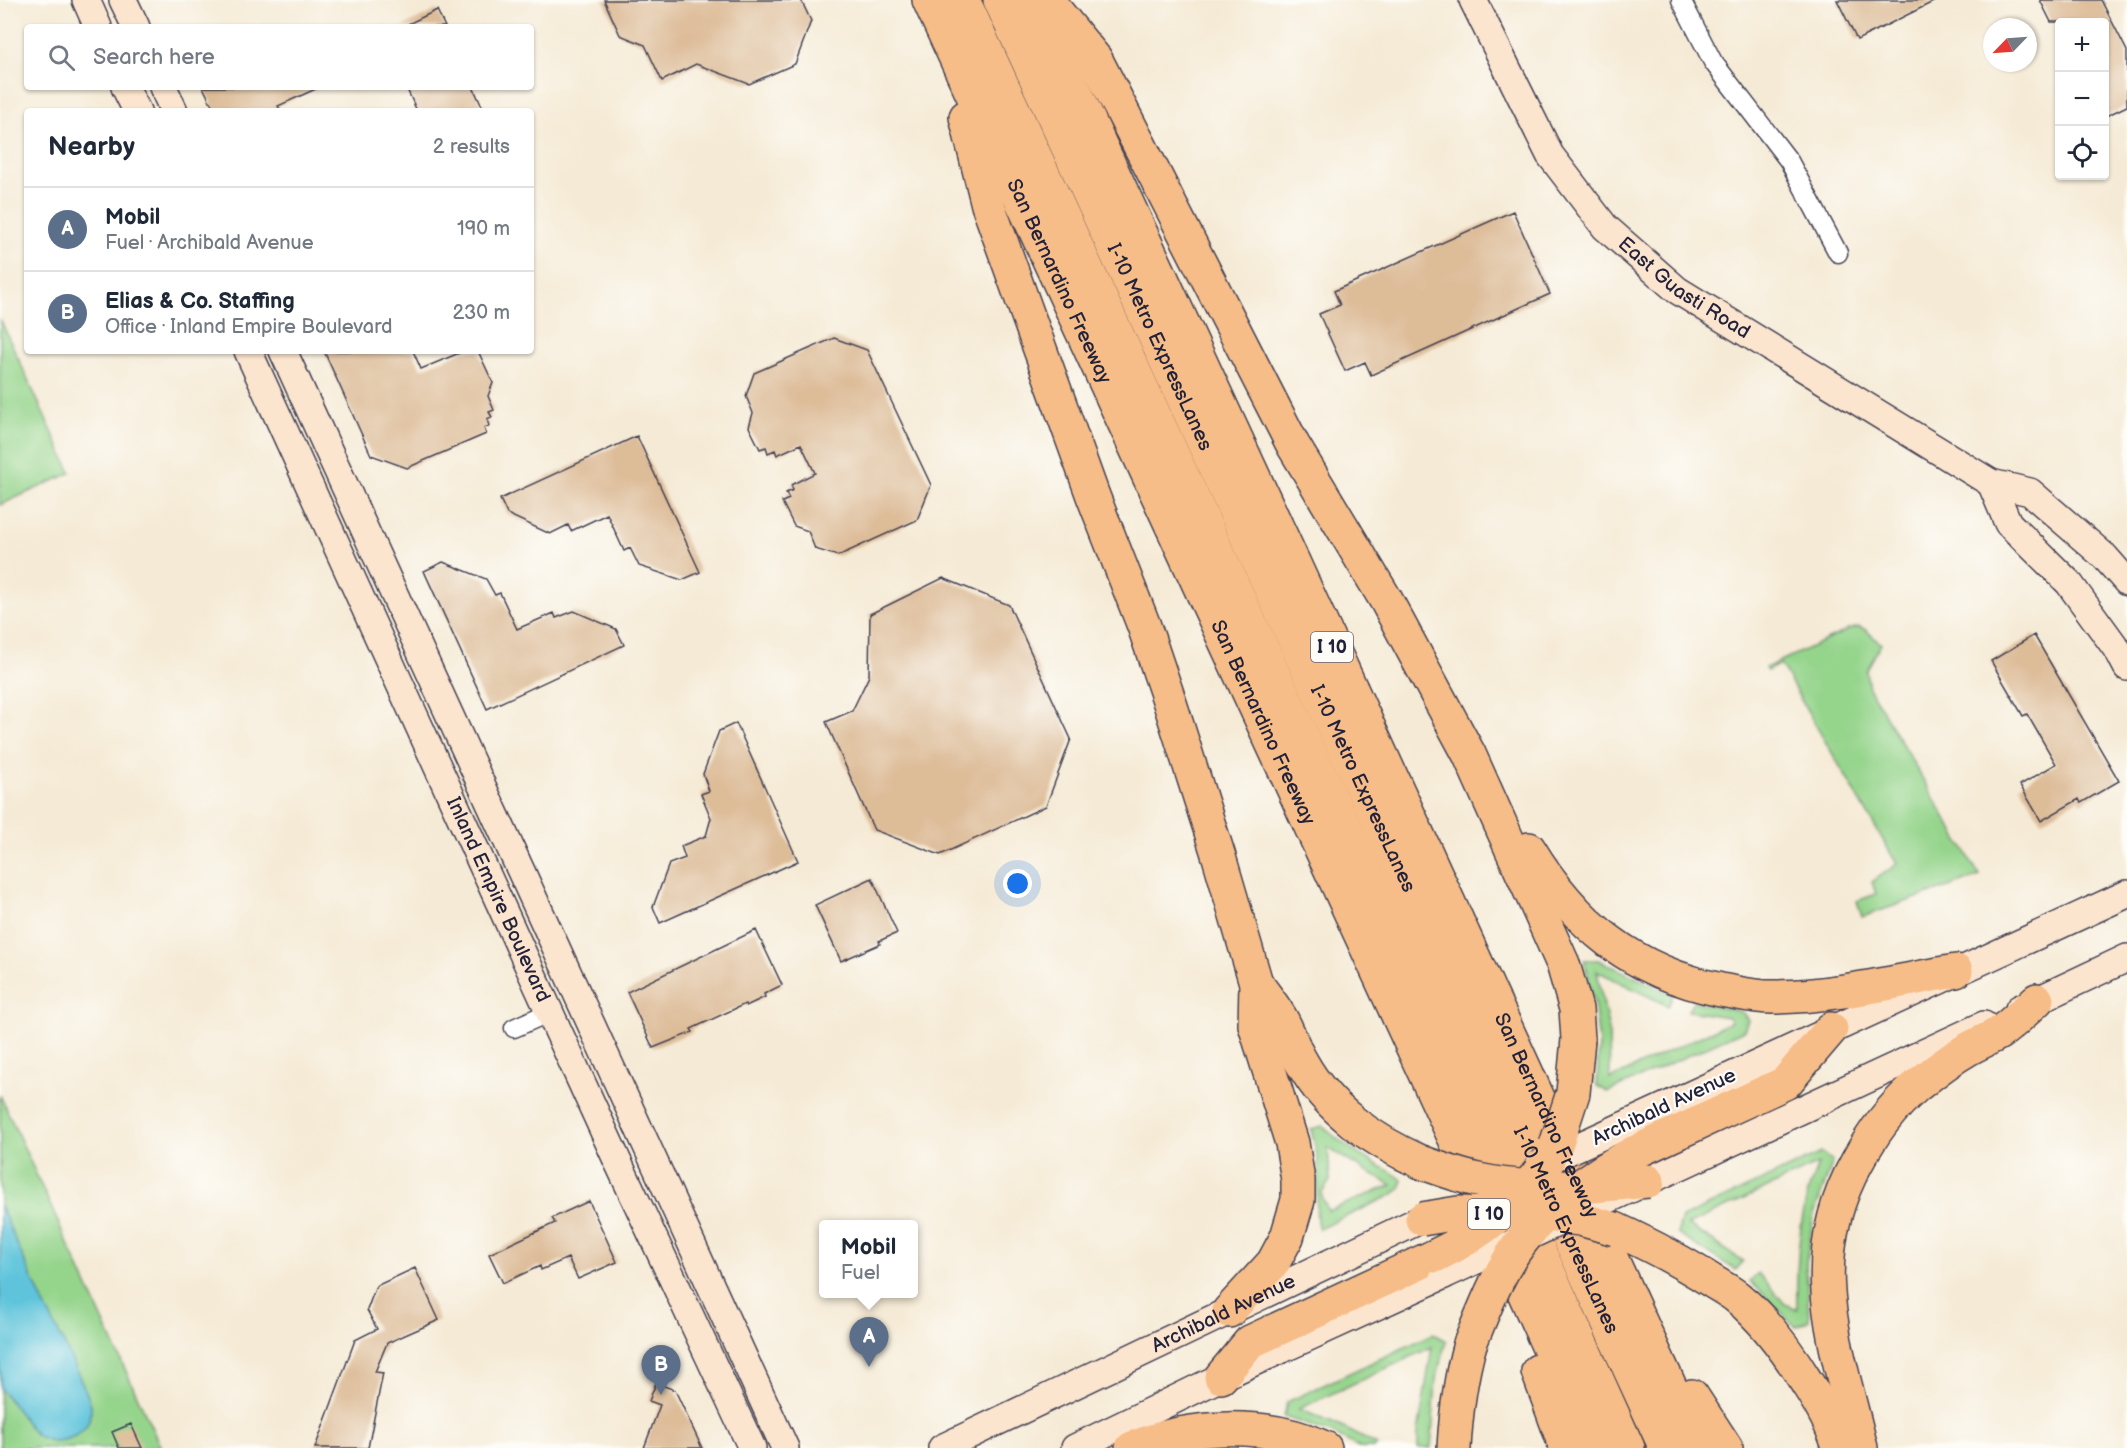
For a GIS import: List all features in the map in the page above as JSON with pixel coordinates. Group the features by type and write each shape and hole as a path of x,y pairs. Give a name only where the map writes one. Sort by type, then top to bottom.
{"highway":[{"name":"San Bernardino Freeway","path":"929,0 1530,1303 1594,1448"},
{"name":"I-10 Metro ExpressLanes","path":"963,0 1489,1140 1628,1448"},
{"name":"I-10 Metro ExpressLanes","path":"1000,0 1666,1448"},
{"name":"San Bernardino Freeway","path":"1033,0 1698,1448"},
{"path":"1047,0 1096,60 1293,445 1386,600 1468,754 1563,964 1576,1009 1578,1039 1573,1093 1537,1200 1470,1344 1460,1385 1455,1448"},
{"path":"947,39 988,205 1093,496 1144,626 1219,856 1256,983 1255,1025 1292,1143 1298,1180 1298,1200 1287,1238 1273,1263 1229,1311"},
{"path":"1468,754 1501,797 1542,870 1580,917 1611,943 1653,968 1700,985 1773,998 1813,995 1956,971"},
{"path":"1382,981 1406,1081 1524,1336 1566,1448"},
{"path":"1256,983 1282,1019 1302,1064 1326,1098 1372,1137 1421,1162 1480,1180 1615,1229 1656,1247 1692,1267 1737,1297 1776,1338 1797,1367 1818,1401 1839,1448"},
{"path":"1861,1448 1835,1338 1827,1292 1828,1244 1833,1217 1841,1195 1867,1143 1897,1104 1932,1073 1962,1053 2001,1032 2037,1000"},
{"path":"1221,1377 1250,1342 1440,1265 1480,1230 1537,1200 1597,1173 1629,1139 1785,1083 1831,1029"},
{"path":"1422,1220 1648,1181"},
{"path":"1628,1296 1726,1448"},
{"path":"1132,1448 1173,1434 1217,1430 1272,1433 1298,1438 1325,1448"}],"main road":[{"path":"86,0 97,24"},
{"path":"123,0 135,24"},
{"name":"East Guasti Road","path":"1473,0 1550,155 1605,227 1677,290 1991,483 2030,492 2105,557 2127,582"},
{"path":"127,90 135,108"},
{"path":"164,90 173,108"},
{"name":"Inland Empire Boulevard","path":"249,354 617,1160 752,1448"},
{"name":"Inland Empire Boulevard","path":"284,354 785,1448"},
{"path":"1991,483 2008,523 2069,583 2119,652 2127,667"},
{"path":"1831,1029 2127,894"},
{"path":"1648,1181 2127,958"},
{"name":"Archibald Avenue","path":"942,1448 1422,1220"},
{"path":"1075,1448 1221,1377"}],"street":[{"path":"1681,0 1713,62 1789,161 1838,253"},
{"path":"513,1028 550,1012"}],"green space":[{"path":"0,319 71,473 0,505"},
{"path":"1859,627 1866,630 1881,644 1866,671 1869,688 1980,876 1862,917 1857,901 1876,894 1872,882 1897,864 1780,664 1767,671 1765,668"},
{"path":"1584,960 1599,960 1673,995 1668,1006 1597,971 1609,1031 1610,1079 1731,1022 1728,1017 1688,1011 1693,1001 1742,1012 1748,1020 1744,1030 1608,1092 1597,1086 1599,1043 1594,1002"},
{"path":"0,1095 161,1448 0,1448"},
{"path":"1322,1126 1357,1153 1395,1174 1402,1180 1400,1189 1392,1195 1319,1229 1317,1223 1318,1162 1311,1129","holes":["1328,1148 1392,1185 1328,1211 1321,1194 1330,1181"]},
{"path":"1821,1153 1833,1161 1814,1214 1806,1264 1809,1320 1796,1327 1750,1281 1758,1273 1785,1304 1797,1309 1797,1266 1802,1224 1808,1192 1818,1164 1688,1225 1743,1261 1736,1270 1677,1234 1682,1218"},
{"path":"1433,1334 1446,1341 1436,1379 1431,1448 1418,1448 1418,1433 1432,1347 1299,1409 1342,1427 1377,1445 1375,1448 1360,1448 1332,1433 1284,1417 1287,1402"}],"water":[{"path":"0,1205 90,1403 90,1417 86,1426 75,1436 65,1440 48,1440 35,1434 0,1388"}],"building":[{"path":"604,0 801,0 811,21 795,64 749,84 696,64 662,81 645,45 620,35"},
{"path":"1837,0 1937,0 1857,40"},
{"path":"2040,0 2101,0 2127,51 2127,106 2109,115 2109,18 2055,18 2055,22 2051,22"},
{"path":"437,10 444,24 408,24"},
{"path":"204,90 313,90 278,106 279,108 214,108"},
{"path":"407,90 474,90 483,108 416,108"},
{"path":"1513,211 1550,294 1371,375 1365,362 1345,371 1319,314 1340,305 1334,291"},
{"path":"834,338 867,350 931,485 917,520 838,556 815,549 808,531 794,526 782,502 789,499 786,493 793,490 791,485 815,473 801,444 777,455 775,450 768,453 766,447 760,449 749,427 753,413 746,396 754,373"},
{"path":"325,354 414,354 421,369 457,354 479,354 493,383 488,396 494,410 489,412 492,417 487,419 489,426 484,428 486,434 407,468 371,455"},
{"path":"637,436 700,572 682,580 639,566 630,548 624,551 607,514 571,531 568,525 550,534 507,514 500,499"},
{"path":"443,562 486,579 495,595 500,593 517,629 554,613 556,618 574,611 616,629 624,645 487,709 424,571"},
{"path":"943,578 1009,605 1071,739 1046,806 940,855 874,830 826,722 852,711 869,676 870,614"},
{"path":"2034,635 2119,781 2081,803 2079,799 2041,821 2020,785 2056,764 2027,714 2023,716 1991,661"},
{"path":"736,723 798,861 660,923 653,907 669,864 685,858 681,846 706,836 711,818 701,794 709,791 703,774 719,731"},
{"path":"872,878 897,933 879,941 880,944 841,961 815,905"},
{"path":"756,930 782,985 764,994 765,997 691,1029 693,1032 653,1048 627,992"},
{"path":"589,1201 617,1262 578,1279 568,1258 541,1270 540,1266 503,1283 489,1254 555,1223 552,1218"},
{"path":"415,1268 439,1320 387,1343 375,1372 383,1373 368,1448 315,1448 355,1340 377,1329 367,1310 376,1286"},
{"path":"656,1383 675,1390 702,1448 644,1448 660,1405 649,1401"},
{"path":"131,1424 142,1448 119,1448 112,1432"}],"place":[{"name":"Mobil","path":"869,1367"},
{"name":"Elias & Co. Staffing","path":"661,1395"}]}
